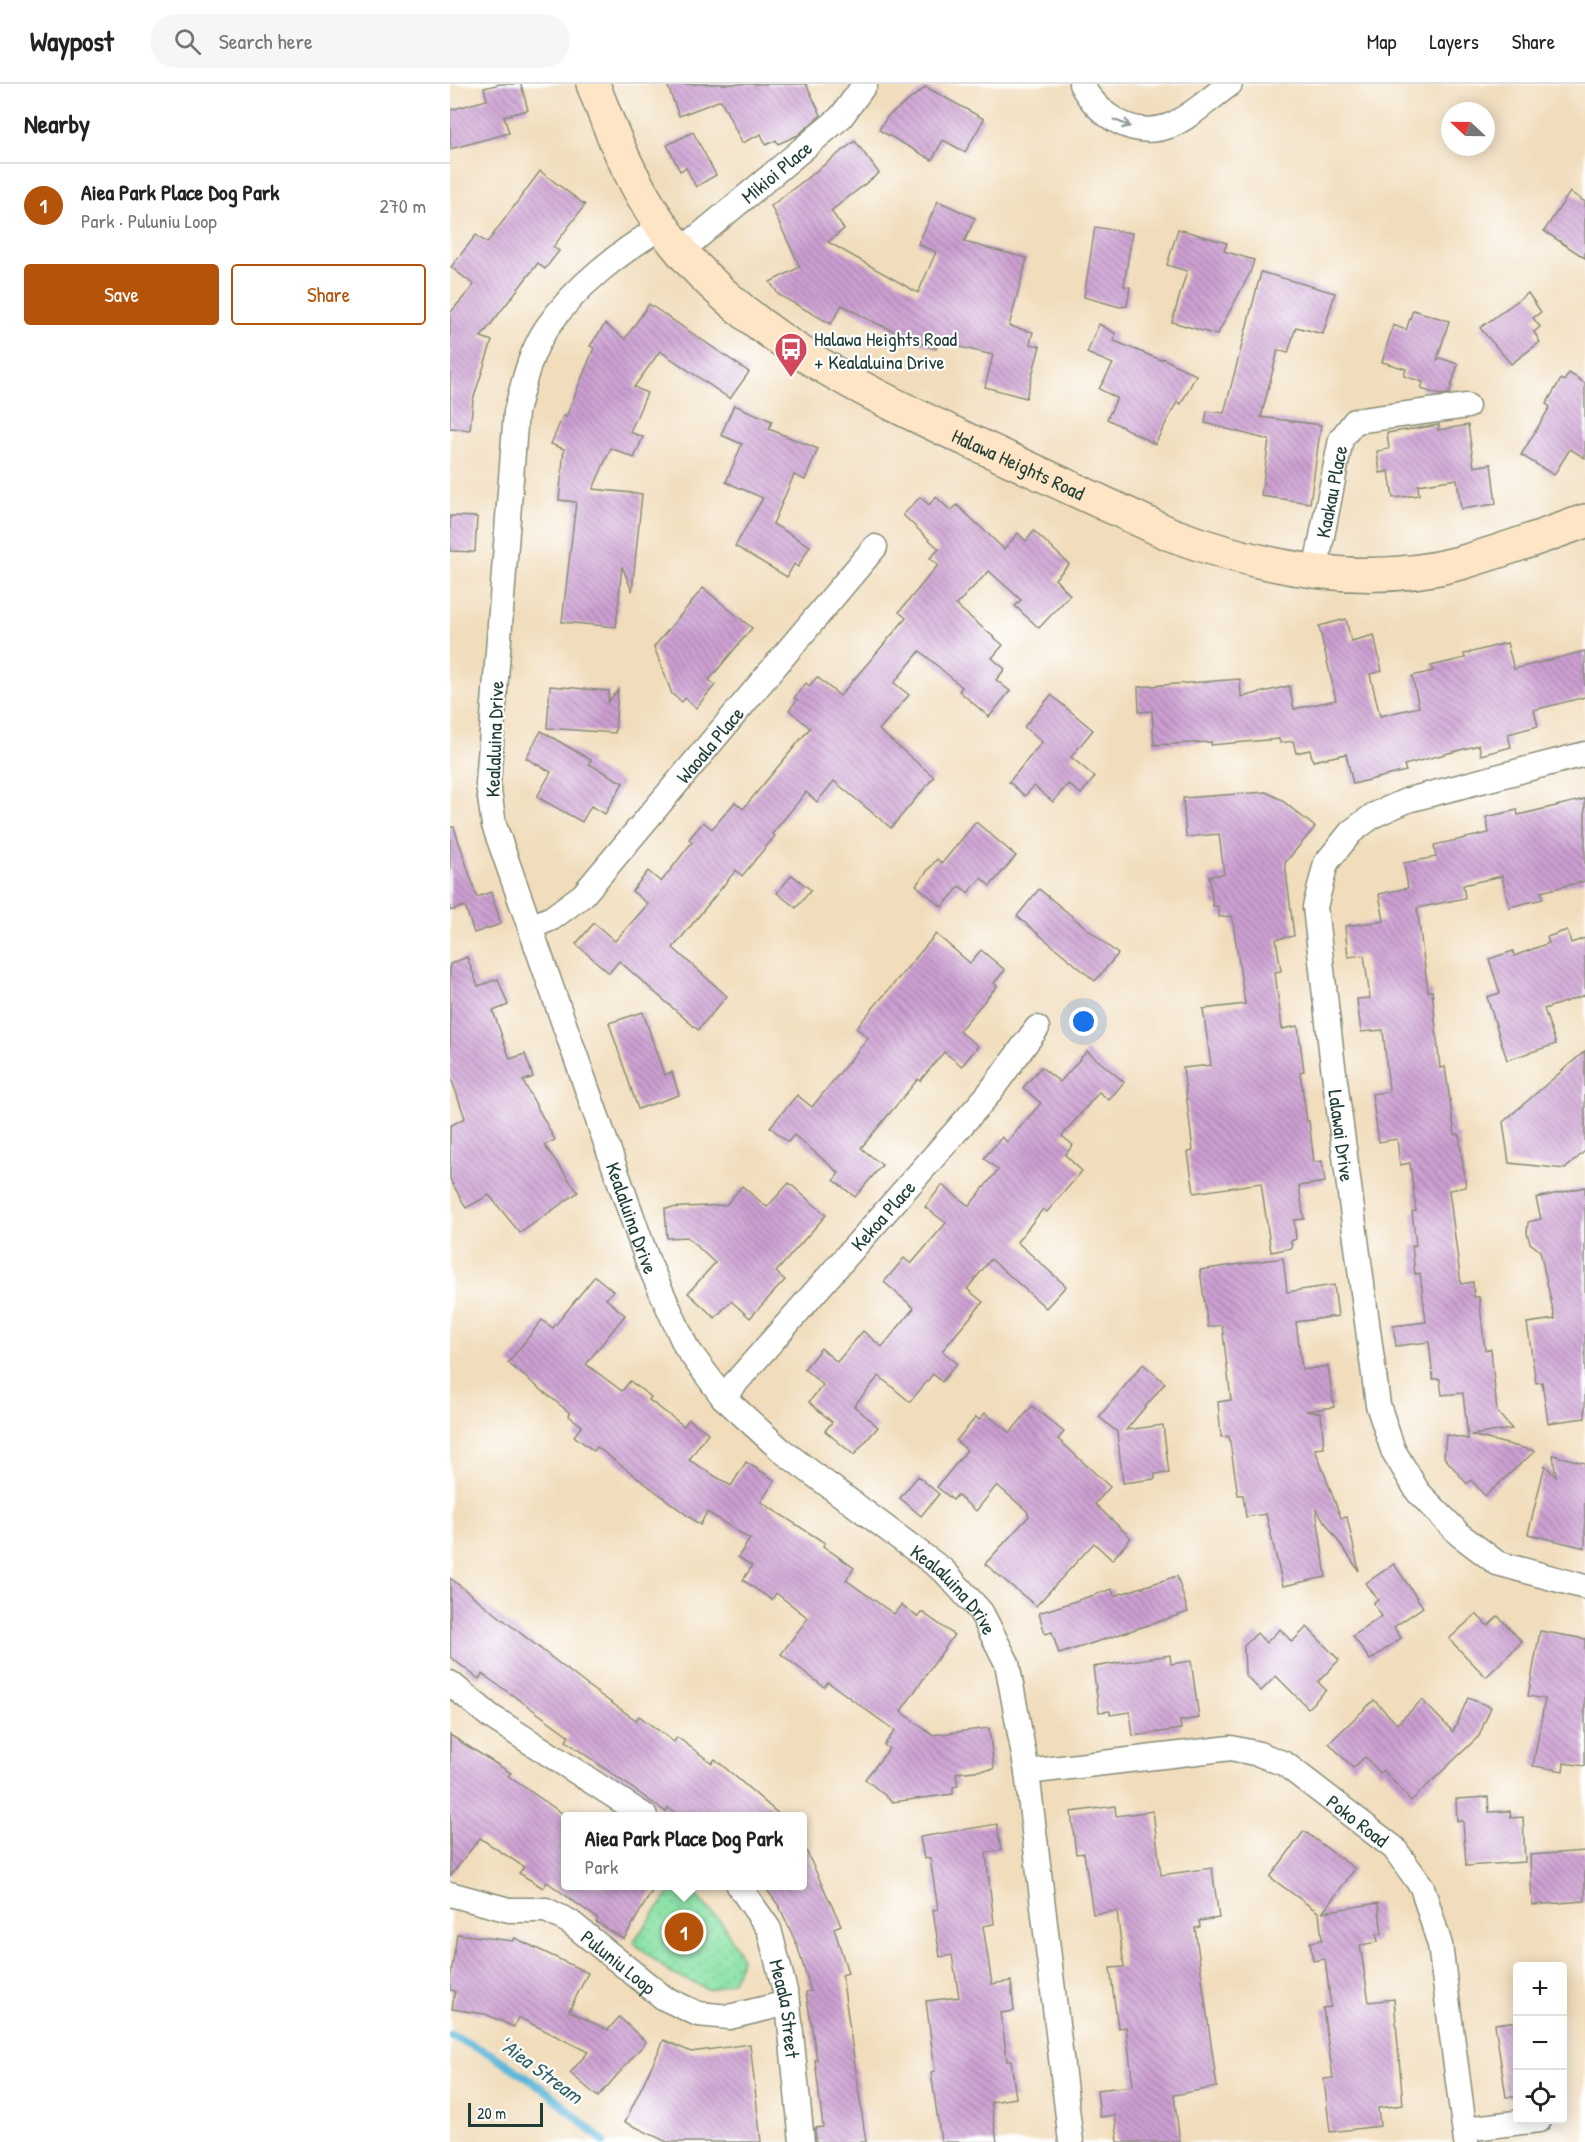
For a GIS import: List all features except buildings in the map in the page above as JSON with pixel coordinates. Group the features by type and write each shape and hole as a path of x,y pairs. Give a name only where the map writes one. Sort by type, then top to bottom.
{"street":[{"name":"Halawa Heights Road","path":"593,84 633,180 672,238 737,308 793,348 855,385 1170,534 1250,560 1316,572 1405,572 1458,563 1585,521"},
{"name":"Mikioi Place","path":"672,238 841,117 865,84"},
{"path":"1081,84 1100,111 1133,128 1152,131 1171,126 1230,84"},
{"name":"Kealaluina Drive","path":"672,238 635,243 580,287 545,330 526,372 516,412 488,784 494,825 648,1262 686,1347 723,1397 780,1450 944,1571 981,1612 1007,1663 1027,1772 1071,2142"},
{"name":"Kaakau Place","path":"1316,572 1341,439 1354,421 1467,406"},
{"name":"Waoala Place","path":"531,927 552,918 583,896 875,547"},
{"name":"Lalawai Drive","path":"1585,754 1408,800 1374,815 1351,832 1326,863 1315,907 1332,1058 1378,1405 1393,1450 1418,1492 1460,1535 1497,1563 1585,1587"},
{"name":"Kekoa Place","path":"723,1397 987,1096 1037,1028"},
{"path":"450,1683 490,1716 639,1812"},
{"name":"Poko Road","path":"1027,1772 1231,1748 1259,1754 1285,1764 1394,1848 1422,1887 1440,1945 1465,2135"},
{"name":"Meaala Street","path":"742,1890 769,1929 788,2003 802,2142"},
{"name":"Puluniu Loop","path":"450,1894 509,1910 546,1910 570,1922 664,1998 698,2014 729,2017 788,2003"},
{"path":"1465,2135 1519,2124"}],"green space":[{"path":"672,1890 691,1890 722,1923 742,1958 733,1981 710,1990 670,1973 633,1942"}],"waterway":[{"name":"ʻAiea Stream","path":"450,2035 493,2055 548,2092 604,2142"}],"place":[{"name":"Halawa Heights Road + Kealaluina Drive","path":"791,378"},
{"name":"Aiea Park Place Dog Park","path":"684,1932"}]}
